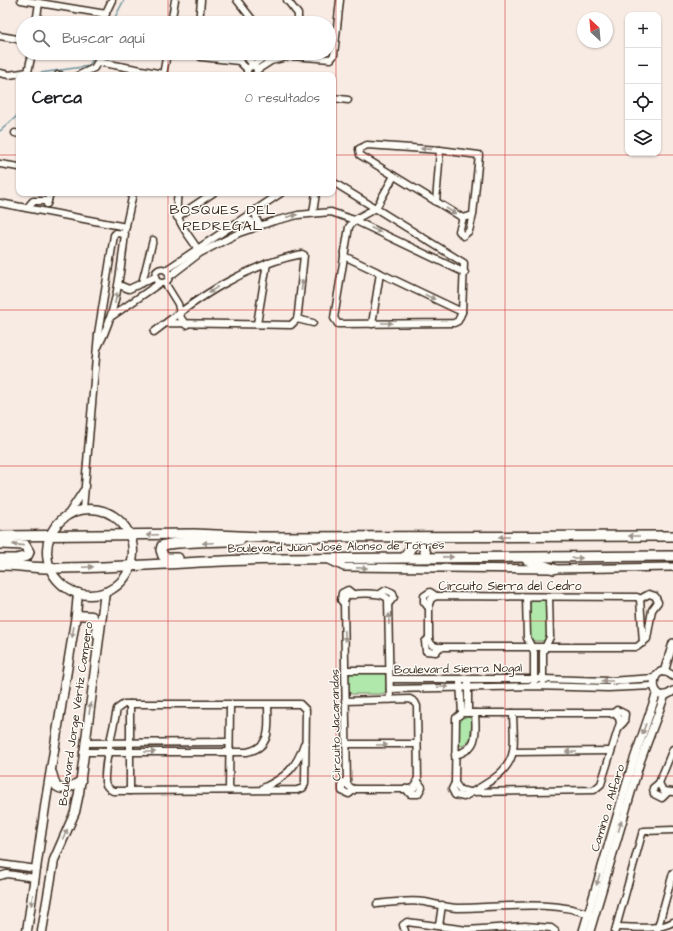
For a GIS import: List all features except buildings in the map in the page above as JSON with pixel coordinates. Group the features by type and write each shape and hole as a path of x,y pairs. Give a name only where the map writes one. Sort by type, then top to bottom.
{"main road":[{"path":"92,509 110,515 118,520 130,535 135,551 131,566 122,581 105,592 90,595 78,593 62,585 50,568 46,553 49,536 56,524 68,514 83,510 92,509"},
{"name":"Boulevard Juan José Alonso de Torres","path":"0,536 194,534 261,537 673,536"},
{"path":"227,561 167,558 163,556 161,550 162,546 169,543 228,542 261,537"},
{"path":"405,557 412,546 408,537"},
{"path":"427,556 423,546 426,541 432,537"},
{"path":"0,544 25,545 29,552 27,556 22,558 0,559"},
{"name":"Boulevard Juan José Alonso de Torres","path":"0,564 50,568 131,566 227,561 427,556 522,558 673,556"},
{"path":"522,558 554,569"},
{"name":"Boulevard Jorge Vértiz Campero","path":"42,931 56,855 75,812 81,781 105,592"},
{"name":"Boulevard Jorge Vértiz Campero","path":"27,931 51,767 76,615 78,593"},
{"path":"76,615 88,615 95,618 98,656"},
{"path":"51,767 54,782 59,788 66,789 81,781"},
{"path":"39,855 41,864 46,865 49,864 51,857 56,855"},
{"path":"37,869 47,879 44,898 46,905"}],"street":[{"path":"21,0 106,14 112,0"},
{"path":"172,16 175,0"},
{"path":"199,16 201,0"},
{"path":"237,0 250,16"},
{"path":"287,0 298,16"},
{"path":"334,0 339,3 336,30"},
{"path":"37,16 39,3"},
{"path":"0,36 16,39"},
{"path":"28,72 31,60"},
{"path":"164,72 166,60"},
{"path":"233,60 239,61 252,71"},
{"path":"247,60 252,71"},
{"path":"252,71 262,60"},
{"path":"252,71 275,60"},
{"path":"85,72 94,68 98,62 148,72"},
{"path":"0,73 9,75 16,74"},
{"path":"336,98 348,100"},
{"path":"463,218 458,232 463,236 469,232 473,215 478,155 440,150 367,145 359,149 360,155 463,218 473,215"},
{"path":"436,202 440,150"},
{"path":"0,164 16,167"},
{"path":"336,184 376,208 464,263 465,273 462,312 458,321 454,323 338,324 335,322 334,318 349,227 354,220 376,208 394,176"},
{"path":"46,211 49,196"},
{"path":"98,347 112,316 119,284 125,231 132,196"},
{"path":"178,196 176,207 177,217 199,251"},
{"path":"177,217 208,196"},
{"path":"129,289 199,251 277,196"},
{"path":"313,213 316,196"},
{"path":"27,208 33,201 48,201"},
{"path":"0,203 46,211 125,231"},
{"path":"255,211 257,221 261,225"},
{"path":"112,316 166,281 199,251 261,225 298,215 313,213 336,212 465,273"},
{"path":"244,219 251,221 251,229"},
{"path":"83,510 98,347 114,235 125,231"},
{"path":"142,283 153,240"},
{"path":"424,253 429,248 430,242"},
{"path":"154,332 166,323 180,313 189,306 230,279 281,258 302,254 304,255 297,319 291,325 166,323"},
{"path":"344,256 462,312"},
{"path":"258,324 267,263"},
{"path":"146,265 166,281 180,301 189,306"},
{"path":"166,270 166,281 186,324"},
{"path":"372,324 380,274"},
{"path":"119,284 129,289 134,301"},
{"path":"297,319 313,323"},
{"path":"68,514 79,500 85,485"},
{"path":"325,558 344,567 554,569 673,566"},
{"name":"Circuito Jacarandas","path":"345,701 410,699 416,704 417,780 414,788 355,789 349,787 347,780 345,701 344,604 346,597 354,595 380,594 387,597 389,603 390,679"},
{"name":"Circuito Sierra del Cedro","path":"649,594 654,596 658,602 651,614 648,635 643,642 634,647 440,647 432,645 429,638 428,607 430,600 436,596 526,597 637,597 640,599 649,594"},
{"path":"526,597 527,638 534,652 534,686"},
{"path":"543,686 543,652 550,637 550,597"},
{"path":"640,599 643,642"},
{"path":"655,678 664,672 673,643"},
{"path":"345,670 389,670"},
{"path":"664,672 673,674"},
{"name":"Boulevard Sierra Nogal","path":"655,678 609,681 543,679 390,679 390,689 534,686 655,689"},
{"name":"Camino a Alfaro","path":"590,931 591,915 633,762 655,689 655,678"},
{"path":"411,679 411,688"},
{"path":"424,679 424,688"},
{"path":"459,679 462,713"},
{"path":"455,755 467,751 474,742 468,679"},
{"path":"390,689 390,700"},
{"path":"655,689 665,695 673,691"},
{"name":"Camino a Alfaro","path":"583,931 591,915 640,762 665,695"},
{"path":"124,704 130,704 300,704 304,706 306,710 305,783 303,788 297,790 113,791 106,785 109,752 117,709 124,704"},
{"path":"130,704 130,791"},
{"path":"228,790 230,705"},
{"path":"84,752 247,752 256,750 263,745 267,736 268,705"},
{"path":"462,713 472,713 612,714 619,718 620,726 610,752 601,784 594,790 469,792 460,790 455,783 456,718 462,713"},
{"path":"469,792 492,780 504,767 513,752 513,713"},
{"path":"261,790 277,781 292,768 299,760 306,739"},
{"path":"85,743 229,742"},
{"path":"346,744 417,744"},
{"path":"670,792 662,789 659,783 673,749"},
{"path":"513,752 610,752"},
{"path":"673,830 649,829 644,831 642,834 616,929 657,930 673,922"},
{"path":"0,864 37,869"},
{"path":"7,874 8,865"},
{"path":"657,930 673,873"},
{"path":"0,876 7,874 35,878"},
{"path":"377,904 400,901 457,908 516,904 572,909 591,915"},
{"path":"439,926 442,905"},
{"path":"405,931 403,925 407,922 467,930 525,926 551,928 555,931"}],"green space":[{"path":"532,599 545,599 546,601 547,634 545,641 534,641 530,638 530,606"},
{"path":"352,672 384,673 386,676 386,692 381,694 351,694 348,683 349,676"},
{"path":"460,716 469,716 472,721 470,739 463,746 458,745 458,721"}],"waterway":[{"path":"116,16 124,0"},
{"path":"47,72 89,66 92,60"},
{"path":"0,131 16,117"}],"district":[{"name":"BOSQUES DEL PEDREGAL","path":"223,218"}]}
